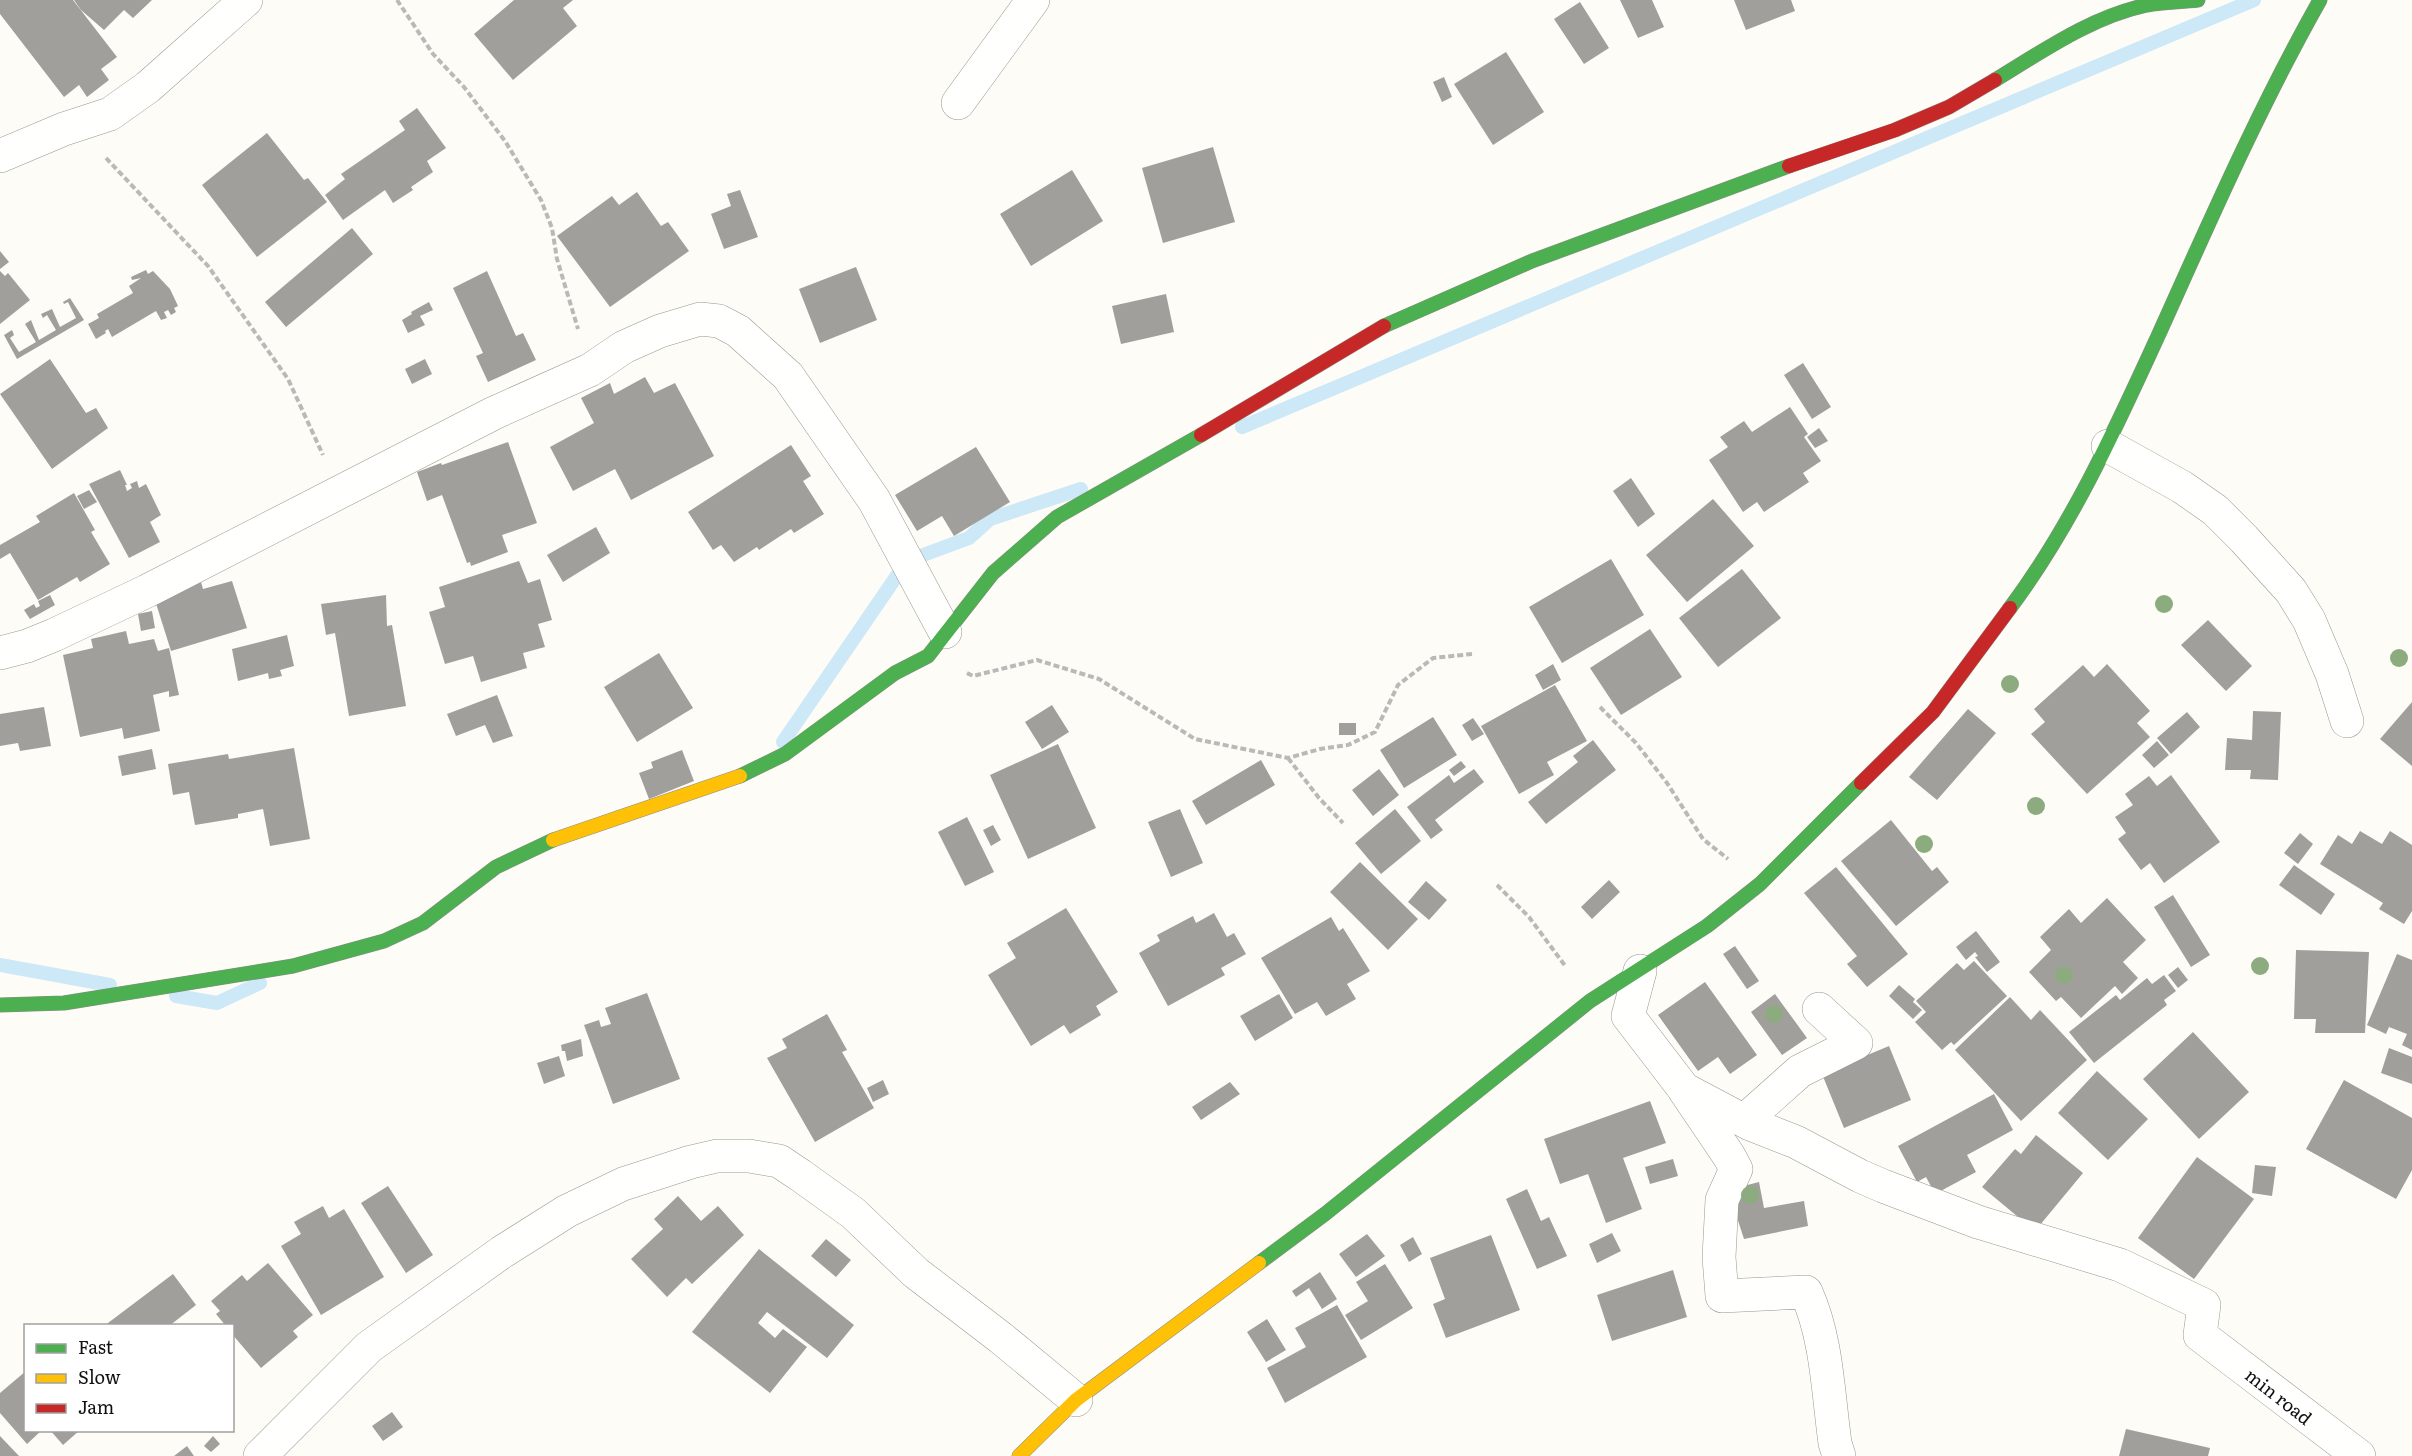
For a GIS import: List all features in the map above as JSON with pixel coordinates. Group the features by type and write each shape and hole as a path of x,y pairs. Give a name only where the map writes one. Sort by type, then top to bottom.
{"street":[{"path":"0,156 64,129 110,114 207,36 246,0"},
{"path":"958,103 1033,0"},
{"path":"0,1005 64,1003 293,966 384,941 423,923 496,867 553,840 752,772 785,754 936,644 993,573 1057,517 1152,465 1380,328 1532,261 1725,189 1895,130 1949,107 2073,33 2110,16 2148,5 2198,0"},
{"path":"1019,1456 1076,1400 1325,1214 1590,1001 1707,926 1760,884 1933,712 2040,567 2108,446 2240,158 2290,53 2320,0"},
{"path":"0,653 45,639 106,610 494,413 590,370 624,347 660,331 700,319 719,321 738,331 788,376 874,500 936,644"},
{"path":"2108,446 2181,487 2215,510 2291,591 2314,631 2332,674 2347,721"},
{"path":"1640,971 1628,1016 1684,1089 1736,1169 1722,1200 1719,1257 1722,1296 1806,1292 1815,1311 1820,1330 1835,1443 1839,1456"},
{"path":"1684,1089 1745,1120 1800,1071 1856,1043 1819,1009"},
{"name":"min road","path":"1745,1120 1796,1142 1883,1186 1978,1222 2110,1262 2204,1305 2200,1335 2359,1456"},
{"path":"260,1456 369,1347 502,1251 567,1211 623,1185 691,1162 717,1156 749,1156 779,1161 800,1175 853,1212 916,1273 1076,1400"}],"path":[{"path":"397,0 433,54 464,87 505,141 541,200 552,228 557,258 590,370"},
{"path":"64,129 104,155 208,266 288,379 339,491"},
{"path":"936,644 973,676 1037,660 1099,679 1195,739 1287,758 1320,749 1348,745 1375,732 1398,685 1433,658 1472,654"},
{"path":"1600,707 1636,743 1667,783 1703,839 1760,884"},
{"path":"1287,758 1319,798 1343,823"},
{"path":"1497,885 1529,917 1590,1001"}],"building":[{"path":"0,0 73,0 117,57 101,69 109,80 87,97 79,85 64,97 0,14"},
{"path":"74,0 152,0 133,18 124,10 104,30 81,10"},
{"path":"514,0 573,0 563,8 577,26 513,80 474,34"},
{"path":"1620,0 1652,0 1664,27 1638,38"},
{"path":"1734,0 1791,0 1795,11 1746,30"},
{"path":"1580,2 1609,48 1584,64 1554,19"},
{"path":"1506,52 1544,112 1493,145 1454,84"},
{"path":"1444,77 1452,97 1442,102 1433,82"},
{"path":"417,108 446,148 427,161 433,172 411,187 413,190 393,203 385,190 343,220 325,195 345,179 341,174 405,130 399,121"},
{"path":"267,133 304,180 308,178 327,202 257,257 202,185"},
{"path":"1213,147 1235,222 1163,243 1142,168"},
{"path":"1072,170 1103,221 1031,266 1000,214"},
{"path":"740,190 758,237 724,249 711,214 731,206 727,194"},
{"path":"637,192 661,226 668,222 689,251 610,307 557,236 612,196 619,205"},
{"path":"352,228 373,254 286,327 265,302"},
{"path":"0,251 9,262 0,269"},
{"path":"856,267 877,320 820,343 799,289"},
{"path":"146,270 148,274 153,271 170,289 178,306 174,308 176,312 171,315 168,310 164,312 167,318 161,320 156,311 112,337 108,329 96,339 88,324 99,318 97,314 133,293 129,286 141,278 132,280 131,277"},
{"path":"0,271 5,276 8,273 30,300 0,324"},
{"path":"487,271 516,336 523,333 536,360 488,382 476,356 483,353 453,288"},
{"path":"1166,294 1174,332 1121,344 1112,306"},
{"path":"70,298 84,320 17,359 4,335 12,330 14,335 10,338 19,352 36,342 25,324 31,320 39,340 56,330 47,315 43,318 41,314 52,309 60,327 76,318 68,302 64,304 63,302"},
{"path":"429,302 433,310 420,316 425,325 408,333 402,320"},
{"path":"50,359 86,413 96,408 108,428 52,469 0,394"},
{"path":"425,359 432,374 412,384 405,369"},
{"path":"1803,363 1831,407 1812,419 1784,375"},
{"path":"645,377 654,393 675,383 714,456 631,500 615,469 573,491 550,447 594,423 581,398 610,383 614,394"},
{"path":"1790,407 1808,434 1804,437 1821,461 1803,473 1809,482 1764,512 1757,502 1743,512 1709,460 1728,447 1720,437 1744,421 1752,432"},
{"path":"1819,428 1828,441 1815,448 1807,437"},
{"path":"508,442 537,523 502,535 508,552 471,566 470,562 467,563 442,495 427,501 417,472"},
{"path":"791,445 811,476 803,481 824,514 794,533 791,529 759,550 757,547 734,562 721,545 713,550 688,512"},
{"path":"976,447 1010,502 954,536 942,516 917,531 895,495"},
{"path":"120,470 127,485 125,485 127,491 132,488 130,484 137,481 139,488 146,484 161,515 150,522 160,542 129,558 89,484"},
{"path":"1631,478 1655,514 1638,527 1613,491"},
{"path":"89,490 97,502 84,509 77,496"},
{"path":"74,493 95,530 91,532 110,564 80,582 77,577 38,600 10,553 0,559 0,545 40,522 36,516"},
{"path":"1713,499 1754,546 1687,602 1646,555"},
{"path":"596,527 610,553 563,582 547,555"},
{"path":"1611,559 1644,615 1562,663 1529,607"},
{"path":"519,561 528,583 540,579 552,620 538,624 545,647 523,653 527,668 481,682 473,656 445,664 429,612 445,607 439,587"},
{"path":"1742,569 1781,618 1718,667 1679,618"},
{"path":"232,581 247,628 171,651 154,597 201,582 203,589"},
{"path":"50,595 55,605 30,619 24,610 34,604 36,608 40,606 38,601"},
{"path":"386,595 387,626 392,625 406,706 349,716 335,633 326,635 321,604"},
{"path":"152,611 155,628 141,631 138,614"},
{"path":"2208,620 2252,666 2226,691 2181,645"},
{"path":"1650,629 1682,677 1621,715 1590,668"},
{"path":"126,631 129,644 154,639 158,651 169,648 179,695 169,697 169,691 153,695 160,731 124,739 122,728 80,737 63,655 93,648 91,639"},
{"path":"287,635 294,666 280,670 282,676 269,679 268,673 238,681 232,649"},
{"path":"659,653 693,708 637,742 604,687"},
{"path":"1553,664 1561,680 1543,690 1535,675"},
{"path":"2107,664 2150,711 2137,723 2150,737 2087,794 2031,734 2045,722 2034,709 2083,665 2094,677"},
{"path":"1555,685 1587,741 1547,762 1554,775 1519,794 1481,726"},
{"path":"497,695 513,736 493,743 485,725 456,736 447,714"},
{"path":"2412,702 2412,766 2380,739"},
{"path":"1052,705 1069,732 1042,749 1025,722"},
{"path":"44,707 51,746 20,751 18,743 0,746 0,714"},
{"path":"1968,709 1996,733 1937,800 1909,777"},
{"path":"2253,711 2281,712 2278,780 2250,779 2251,770 2225,770 2227,738 2252,740"},
{"path":"2187,712 2200,727 2171,754 2157,738"},
{"path":"1433,717 1457,755 1404,788 1380,750"},
{"path":"1473,718 1484,734 1472,741 1462,725"},
{"path":"1339,723 1356,723 1356,735 1339,735"},
{"path":"1593,740 1616,770 1546,824 1528,802 1578,762 1573,756"},
{"path":"2157,741 2169,755 2154,768 2142,755"},
{"path":"1058,744 1096,828 1028,859 990,775"},
{"path":"294,748 310,839 270,846 263,809 238,814 238,818 195,825 189,792 173,795 168,764 228,754 229,759"},
{"path":"152,749 156,769 122,776 118,756"},
{"path":"682,750 694,781 649,799 639,773 653,768 651,762"},
{"path":"1261,760 1275,785 1206,825 1192,801"},
{"path":"1461,761 1466,767 1454,776 1449,770"},
{"path":"1379,769 1399,795 1373,816 1352,790"},
{"path":"1474,769 1484,782 1435,820 1443,830 1431,839 1407,807 1449,775 1454,783"},
{"path":"2171,775 2220,842 2164,883 2150,863 2141,870 2118,839 2126,833 2115,817 2133,805 2125,794 2149,776 2157,786"},
{"path":"1180,809 1203,863 1171,877 1148,822"},
{"path":"1395,809 1421,841 1381,874 1355,843"},
{"path":"967,817 994,872 965,886 938,832"},
{"path":"1891,820 1932,871 1937,867 1949,882 1896,926 1841,861"},
{"path":"993,825 1001,840 991,846 983,830"},
{"path":"2360,831 2382,844 2390,831 2412,845 2412,911 2404,924 2379,909 2383,903 2320,864 2338,835 2352,844"},
{"path":"2300,833 2313,844 2298,864 2284,853"},
{"path":"1360,862 1418,919 1388,950 1330,892"},
{"path":"2294,865 2335,894 2321,915 2279,885"},
{"path":"1836,867 1908,954 1867,987 1847,964 1857,956 1804,893"},
{"path":"1609,880 1620,892 1592,919 1581,907"},
{"path":"1426,881 1447,900 1429,920 1408,902"},
{"path":"2173,895 2210,955 2191,967 2154,907"},
{"path":"2107,898 2146,940 2123,962 2138,978 2122,994 2115,986 2081,1018 2061,997 2056,1001 2029,972 2051,950 2040,937 2069,909 2081,923"},
{"path":"1066,908 1118,992 1096,1006 1101,1015 1070,1034 1064,1025 1031,1046 988,975 1016,958 1007,943"},
{"path":"1214,913 1227,937 1234,933 1246,954 1221,968 1225,975 1168,1006 1139,953 1160,941 1157,935 1193,916 1196,923"},
{"path":"1331,917 1339,931 1343,928 1370,971 1347,984 1356,999 1326,1016 1317,1002 1295,1014 1261,958"},
{"path":"1976,931 2000,962 1987,972 1975,957 1978,956 1975,952 1966,960 1956,947"},
{"path":"1735,946 1759,981 1747,989 1723,954"},
{"path":"2296,950 2369,952 2365,1033 2315,1033 2316,1019 2294,1019"},
{"path":"2397,954 2412,960 2412,1050 2402,1045 2407,1034 2389,1027 2386,1034 2367,1025"},
{"path":"1974,961 2007,996 1954,1045 1951,1042 1942,1050 1915,1022 1926,1012 1916,1001 1957,963 1964,970"},
{"path":"2178,967 2188,980 2178,988 2168,975"},
{"path":"2164,975 2176,991 2164,1000 2167,1005 2094,1063 2069,1032 2116,995 2120,1000 2147,978 2152,984"},
{"path":"1705,982 1757,1055 1730,1074 1718,1057 1698,1071 1658,1015"},
{"path":"1899,985 1915,999 1913,1002 1922,1010 1913,1019 1889,996"},
{"path":"647,993 680,1079 613,1104 584,1025 599,1020 601,1027 611,1024 605,1008"},
{"path":"1279,994 1293,1018 1255,1041 1240,1016"},
{"path":"1775,994 1807,1038 1782,1055 1751,1012"},
{"path":"2010,997 2031,1020 2040,1010 2087,1060 2021,1121 1955,1050"},
{"path":"827,1014 847,1050 842,1052 874,1108 815,1142 767,1058 787,1048 782,1039"},
{"path":"2193,1032 2249,1092 2199,1139 2143,1079"},
{"path":"581,1039 583,1056 567,1061 561,1045"},
{"path":"1889,1046 1911,1100 1844,1128 1822,1074"},
{"path":"2389,1048 2412,1057 2412,1084 2381,1073"},
{"path":"559,1056 565,1076 544,1084 537,1063"},
{"path":"2097,1071 2148,1119 2108,1160 2058,1113"},
{"path":"883,1080 889,1094 873,1102 867,1088"},
{"path":"2344,1080 2412,1118 2412,1170 2396,1199 2306,1149"},
{"path":"1230,1082 1240,1094 1201,1120 1192,1107"},
{"path":"1994,1094 2013,1130 1967,1155 1976,1172 1935,1194 1926,1177 1917,1182 1898,1146"},
{"path":"1650,1101 1666,1143 1623,1158 1642,1209 1606,1223 1588,1174 1560,1184 1544,1139"},
{"path":"2036,1135 2083,1173 2035,1231 1982,1187 2015,1149 2021,1154"},
{"path":"2197,1157 2254,1199 2194,1279 2138,1238"},
{"path":"1673,1159 1678,1176 1650,1184 1645,1167"},
{"path":"2255,1165 2276,1167 2272,1196 2252,1193"},
{"path":"1759,1182 1764,1208 1804,1201 1808,1226 1744,1239 1728,1190"},
{"path":"388,1186 433,1255 406,1273 361,1203"},
{"path":"1527,1189 1541,1221 1549,1217 1567,1256 1537,1269 1506,1199"},
{"path":"678,1196 701,1221 718,1206 744,1235 692,1284 686,1278 667,1297 631,1259 663,1229 654,1219"},
{"path":"323,1206 329,1218 344,1209 384,1277 321,1315 281,1246 301,1234 294,1222"},
{"path":"1612,1233 1621,1251 1597,1263 1589,1244"},
{"path":"1367,1234 1385,1256 1356,1277 1339,1254"},
{"path":"1491,1235 1520,1310 1446,1338 1433,1304 1445,1299 1430,1258"},
{"path":"1413,1237 1422,1254 1409,1262 1400,1245"},
{"path":"826,1239 851,1260 836,1277 811,1256"},
{"path":"759,1249 854,1325 827,1358 767,1312 758,1323 775,1338 783,1329 807,1347 770,1393 692,1332"},
{"path":"268,1263 313,1315 293,1331 298,1337 261,1368 234,1336 234,1324 224,1324 216,1314 220,1311 211,1301 242,1275 247,1281"},
{"path":"1385,1264 1413,1308 1361,1340 1345,1315 1368,1301 1356,1282"},
{"path":"1673,1270 1687,1317 1612,1341 1597,1295"},
{"path":"1320,1272 1337,1299 1322,1309 1309,1288 1296,1297 1292,1291"},
{"path":"173,1274 196,1305 172,1324 107,1324"},
{"path":"1337,1305 1367,1357 1285,1403 1267,1368 1306,1347 1295,1328"},
{"path":"1267,1319 1286,1350 1266,1362 1247,1332"},
{"path":"24,1373 24,1432 40,1432 27,1444 0,1413 0,1393"},
{"path":"392,1412 403,1427 383,1441 372,1426"},
{"path":"2126,1429 2210,1448 2208,1456 2119,1456"},
{"path":"52,1432 78,1432 63,1445"},
{"path":"0,1436 19,1456 0,1456"},
{"path":"213,1436 220,1444 211,1452 204,1446"},
{"path":"187,1446 194,1456 174,1456"}],"waterway":[{"path":"1242,427 2254,0"},
{"path":"783,742 907,561 969,538 990,519 1081,489"},
{"path":"0,965 110,985"},
{"path":"176,996 217,1003 260,983"}],"traffic: fast":[{"path":"1995,80 2068,36 2126,10 2160,3 2198,0"},
{"path":"2010,608 2053,544 2091,476 2255,124 2320,0"},
{"path":"1384,326 1532,261 1789,166"},
{"path":"740,776 785,754 895,673 928,656 993,573 1057,517 1201,435"},
{"path":"1259,1263 1325,1214 1590,1001 1707,926 1760,884 1861,783"},
{"path":"0,1005 64,1003 293,966 384,941 423,923 496,867 553,840"}],"traffic: slow":[{"path":"553,840 740,776"},
{"path":"1019,1456 1076,1400 1259,1263"}],"traffic: jam":[{"path":"1789,166 1895,130 1949,107 1995,80"},
{"path":"1201,435 1384,326"},
{"path":"1861,783 1933,712 2010,608"}]}
